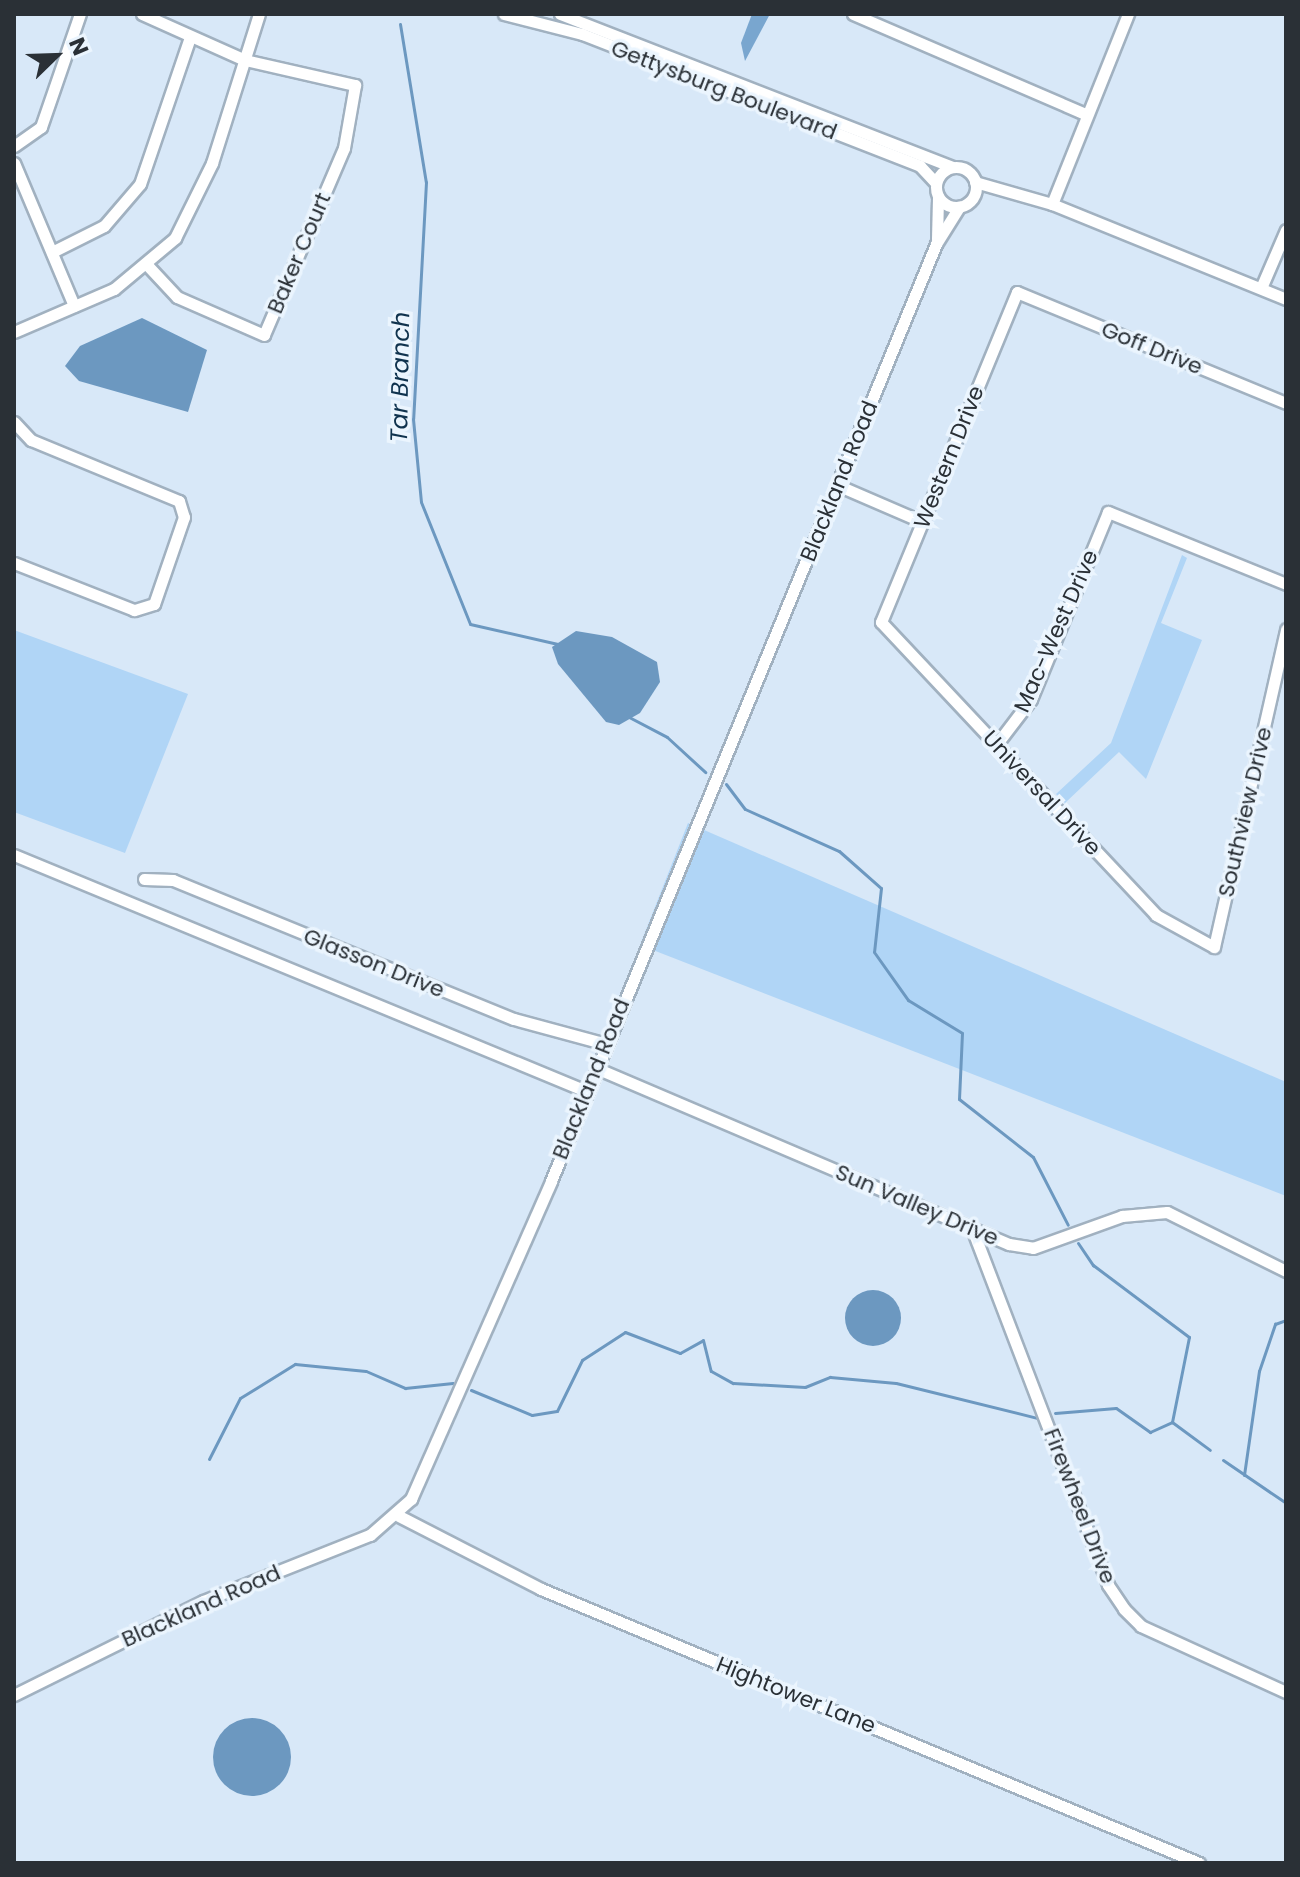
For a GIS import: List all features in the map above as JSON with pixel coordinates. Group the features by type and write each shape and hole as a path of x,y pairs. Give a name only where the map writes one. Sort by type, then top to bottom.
{"street":[{"path":"14,146 41,127 80,14"},
{"path":"142,14 189,40 245,60"},
{"path":"14,332 74,306 148,266 194,207 259,14"},
{"name":"Gettysburg Boulevard","path":"504,14 609,38 680,59 952,167"},
{"name":"Gettysburg Boulevard","path":"560,14 675,71 920,166 936,183"},
{"path":"853,14 1087,115"},
{"path":"1052,204 1128,14"},
{"path":"52,252 104,226 140,184 189,40"},
{"path":"675,71 680,59"},
{"name":"Baker Court","path":"148,266 177,297 264,335 344,148 355,85 245,60"},
{"path":"14,163 74,306"},
{"path":"1002,192 971,200 959,207 938,196 936,183 952,167 975,182 1052,204 1286,299"},
{"path":"971,200 975,182"},
{"name":"Blackland Road","path":"936,244 938,196"},
{"name":"Blackland Road","path":"14,1695 203,1601 370,1535 399,1516 431,1463 936,244 959,207"},
{"path":"1261,288 1286,230"},
{"name":"Goff Drive","path":"1017,292 1286,403"},
{"name":"Western Drive","path":"881,622 1017,292"},
{"path":"14,422 31,440 179,501 184,517 154,604 134,610 14,563"},
{"path":"837,485 923,522"},
{"name":"Mac-West Drive","path":"996,745 1031,699 1108,512 1286,584"},
{"name":"Universal Drive","path":"881,622 1156,915 1214,947"},
{"name":"Southview Drive","path":"1214,947 1286,629"},
{"path":"14,855 586,1091"},
{"name":"Glasson Drive","path":"144,879 173,880 514,1019 606,1044"},
{"name":"Sun Valley Drive","path":"596,1068 973,1231 1033,1248 1122,1216 1167,1212 1286,1271"},
{"name":"Firewheel Drive","path":"973,1231 1108,1585 1124,1609 1168,1640 1286,1692"},
{"name":"Hightower Lane","path":"399,1516 541,1589 1199,1863"}],"shaded area":[{"path":"752,14 770,14 745,61 741,43"},
{"path":"142,318 207,350 188,412 79,381 65,366 80,346"},
{"path":"1182,555 1187,558 1161,623 1202,640 1146,779 1119,752 1065,803 1056,794 1111,743"},
{"path":"14,630 188,694 125,853 14,812"},
{"path":"576,631 612,637 657,662 660,682 640,713 619,725 606,722 558,664 552,647"},
{"path":"688,823 1286,1082 1286,1196 640,945"},
{"path":"873,1290 893,1298 901,1318 893,1338 873,1346 853,1338 845,1318 853,1298"},
{"path":"252,1718 267,1721 280,1729 288,1742 291,1757 288,1772 280,1785 267,1793 252,1796 237,1793 224,1785 216,1772 213,1757 216,1742 224,1729 237,1721"}],"waterway":[{"name":"Tar Branch","path":"400,24 426,182 413,419 421,502 470,624 558,644"},
{"name":"Tar Branch","path":"627,716 667,737 705,772"},
{"name":"Tar Branch","path":"726,784 745,809 839,851 881,888 874,952 908,1000 962,1033 959,1099 1033,1157 1068,1225"},
{"name":"Tar Branch","path":"1078,1243 1093,1265 1189,1337 1172,1422 1210,1450"},
{"path":"1244,1475 1259,1371 1275,1324 1286,1320"},
{"path":"471,1390 532,1415 557,1411 582,1360 625,1332 680,1353 703,1340 711,1371 733,1383 805,1387 830,1377 896,1383 1037,1418"},
{"path":"209,1459 240,1398 295,1364 366,1371 405,1388 453,1383"},
{"path":"1055,1413 1116,1408 1150,1432 1172,1422"},
{"name":"Tar Branch","path":"1223,1460 1286,1503"}]}
